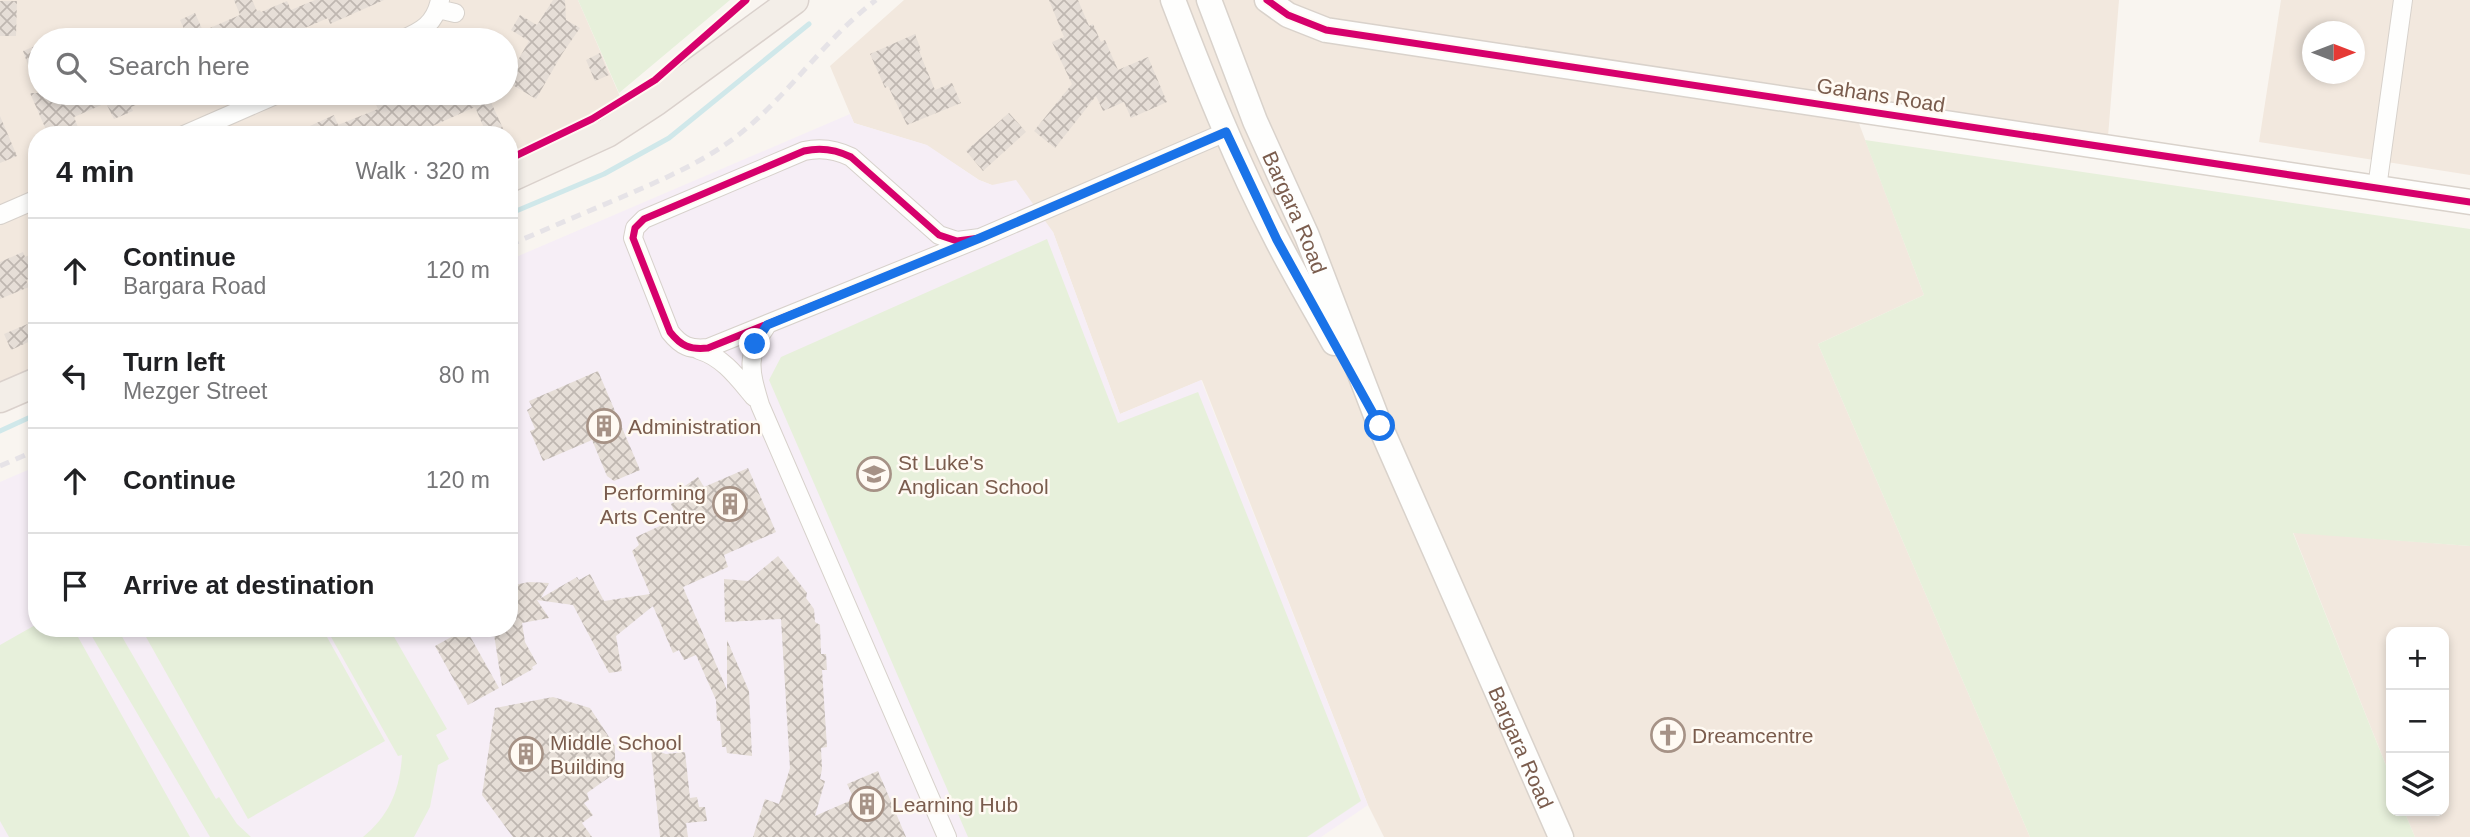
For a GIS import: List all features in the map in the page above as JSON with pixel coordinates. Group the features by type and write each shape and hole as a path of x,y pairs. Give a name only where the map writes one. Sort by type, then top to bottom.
{"main road":[{"path":"681,82 727,32 766,0"},
{"path":"518,174 607,133 794,0"},
{"name":"Bargara Road","path":"1173,0 1226,132 1277,240 1380,426"},
{"name":"Bargara Road","path":"1209,0 1255,121 1307,236 1380,426 1561,837"},
{"name":"Gahans Road","path":"1266,0 1326,30 2470,202"},
{"path":"1226,132 1255,121"},
{"path":"0,398 28,386"}],"street":[{"path":"2377,188 2403,0"},
{"path":"424,28 445,7"},
{"path":"205,126 253,105"},
{"path":"696,350 717,346 980,238 1226,132"},
{"path":"760,405 741,380 716,357 683,345 670,332 634,245 635,228 644,219 804,150 823,149 851,157 939,234 957,241 980,238"},
{"path":"0,215 28,203"},
{"path":"767,325 751,354 750,366 760,405 947,837"}],"shaded area":[{"path":"0,0 578,0 629,117 518,172 518,126 28,126 28,383 0,395"},
{"path":"904,0 2119,0 2107,149 1855,113 1924,295 1818,344 2030,837 1384,837 1368,805 1202,380 1120,414 1053,232 992,185 979,180 926,145 854,123 830,66"},
{"path":"2281,0 2470,0 2470,175 2259,142"},
{"name":"St Luke's Anglican School","path":"850,114 854,123 927,145 979,180 992,185 1016,180 1053,232 1120,414 1201,380 1368,805 1321,837 0,837 0,482 28,470 28,637 518,637 518,256"},
{"path":"2293,532 2470,546 2470,837 2415,837 2406,816 2449,816 2449,627 2386,627 2386,765"}],"green space":[{"path":"578,0 730,0 619,93"},
{"path":"1865,140 2470,229 2470,546 2293,533 2386,766 2386,816 2406,816 2415,837 2030,837 1818,344 1924,295"},
{"path":"1047,239 1118,423 1198,392 1361,801 1307,837 968,837 769,380 781,357"},
{"path":"28,629 28,637 78,637 190,837 9,837 0,821 0,645"},
{"path":"92,637 122,637 216,799 219,797 237,824 251,837 210,837"},
{"path":"146,637 327,637 385,741 248,819"},
{"path":"331,637 394,637 447,729 436,735 449,759 438,765 430,807 414,837 363,837 380,820 392,800 399,779 402,755 398,756"}],"building":[{"path":"234,0 252,0 257,11 261,12 287,1 291,10 315,0 384,0 330,24 328,18 305,28 210,28 240,15"},
{"path":"553,0 565,0 566,20 580,28 536,99 518,88 518,60 529,41 518,34 518,28 512,28 520,15 537,25"},
{"path":"1049,0 1078,0 1089,26 1093,24 1101,42 1105,40 1118,70 1148,57 1167,102 1131,118 1124,102 1103,111 1096,96 1055,148 1034,131 1072,84 1052,42 1064,37"},
{"path":"0,1 17,1 16,36 0,36"},
{"path":"195,13 202,28 184,28 180,20"},
{"path":"915,34 935,90 952,83 961,103 907,125 888,86 885,88 870,54"},
{"path":"28,49 28,65 23,51"},
{"path":"600,53 609,75 595,81 586,60"},
{"path":"35,105 101,105 74,117 78,126 44,126"},
{"path":"107,105 136,105 131,107 133,111 114,119"},
{"path":"376,105 492,105 502,126 483,126 475,107 433,126 310,126 334,115 338,125 378,109"},
{"path":"1009,113 1026,132 983,171 966,151"},
{"path":"0,116 17,156 0,163"},
{"path":"23,252 25,257 28,256 28,287 0,299 0,262"},
{"path":"28,324 28,342 11,350 4,334"},
{"name":"Administration","path":"598,371 640,470 614,481 607,476 592,440 543,461 530,431 535,429 527,410 532,407 529,401"},
{"path":"748,468 776,532 724,555 728,567 683,587 727,690 727,640 749,691 752,756 727,753 726,747 722,747 716,700 696,655 684,660 679,650 673,653 653,606 616,636 622,671 609,673 573,605 537,600 549,618 522,623 525,642 537,664 533,669 502,686 494,637 518,637 518,584 549,583 541,598 577,577 579,580 590,574 604,601 650,594 632,551 639,545 636,537 677,518 671,504 679,500 676,492 698,477 704,487"},
{"path":"778,556 807,593 806,598 814,609 815,622 820,625 821,654 826,654 827,670 822,670 827,747 821,748 820,779 825,781 815,816 854,799 847,784 878,771 906,837 753,837 765,799 779,804 790,768 781,619 725,622 724,579 748,581"},
{"path":"451,637 470,637 499,688 468,705 435,646"},
{"name":"Middle School Building","path":"553,697 590,708 615,746 615,773 587,793 589,800 584,803 593,815 582,823 592,837 513,837 482,795 495,708"},
{"path":"651,749 666,754 685,752 690,798 697,797 699,807 705,807 707,821 686,823 688,837 660,837"}],"waterway":[{"path":"518,210 604,174 669,138 809,24"},
{"path":"0,431 28,418"}],"railway":[{"path":"518,241 655,183 719,149 765,112 842,30 876,0"},
{"path":"0,466 28,454"}],"cycle path":[{"path":"518,155 592,119 655,80 746,0"},
{"path":"1267,0 1288,15 1326,30 2470,202"},
{"path":"980,238 957,241 939,235 851,157 822,149 804,151 644,219 635,228 633,238 670,332 686,346 708,348 980,238 1226,132"}],"place":[{"name":"Administration","path":"604,426"},
{"name":"St Luke's Anglican School","path":"874,474"},
{"name":"Performing Arts Centre","path":"730,504"},
{"name":"Dreamcentre","path":"1668,735"},
{"name":"Middle School Building","path":"526,754"},
{"name":"Learning Hub","path":"867,804"}],"route":[{"path":"755,344 767,325 980,238 1226,132 1277,240 1380,426"}]}
